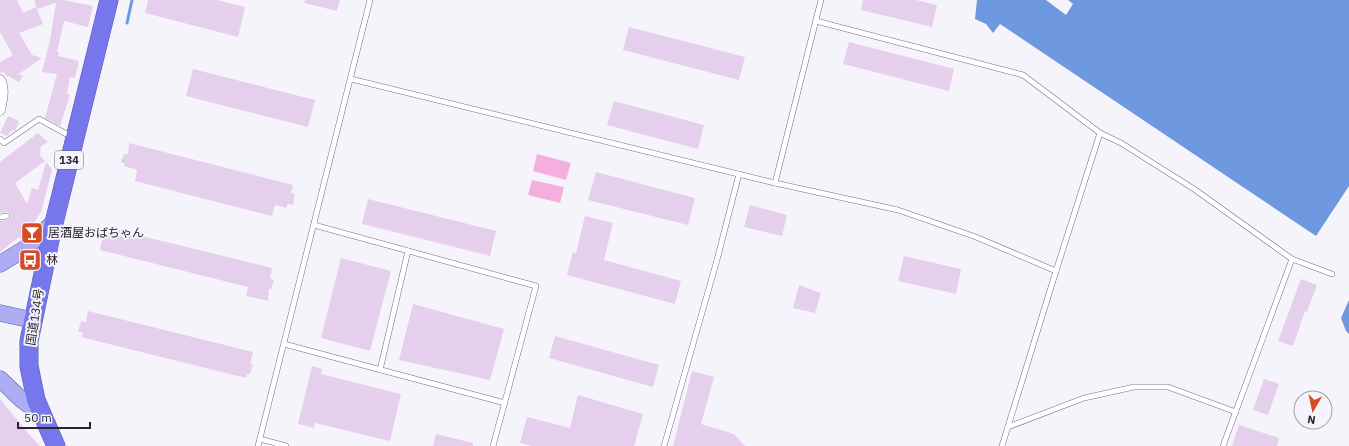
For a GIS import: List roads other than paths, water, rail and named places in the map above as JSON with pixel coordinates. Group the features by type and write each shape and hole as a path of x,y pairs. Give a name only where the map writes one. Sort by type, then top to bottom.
{"highway":[{"name":"国道134号","path":"56,446 40,413 36,400 30,366 29,341 32,320 54,222 109,0"}],"main road":[{"path":"0,263 26,248 54,222"},
{"path":"0,313 32,320"},
{"path":"0,380 22,400 40,413"}],"street":[{"path":"0,80 2,84 3,97 0,110"}],"lane":[{"path":"258,446 370,0"},
{"path":"775,183 821,0"},
{"path":"816,21 1023,75 1100,133 1121,143 1194,189 1292,259 1332,274"},
{"path":"351,79 775,183 898,210 976,237 1056,271"},
{"path":"0,139 4,143 39,119 74,138"},
{"path":"1002,446 1100,133"},
{"path":"664,446 717,260 739,174"},
{"path":"0,217 7,216"},
{"path":"314,225 536,286 493,446"},
{"path":"380,370 408,251"},
{"path":"1223,446 1292,259"},
{"path":"284,344 505,404"},
{"path":"1008,427 1084,398 1134,388 1168,387 1236,412"},
{"path":"260,439 286,446"}],"water":[{"path":"977,0 1046,0 1066,15 1073,4 1068,0 1349,0 1349,186 1316,236 1000,24 993,33 986,24 975,19"},
{"path":"1349,300 1349,334 1346,331 1341,318"}],"waterway":[{"path":"127,23 132,0"}],"place":[{"name":"居酒屋おばちゃん","path":"32,233"},
{"name":"林","path":"30,260"}]}
